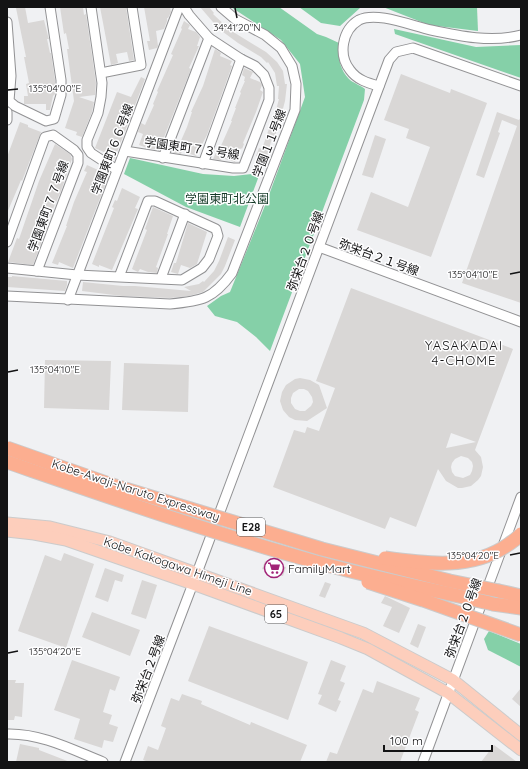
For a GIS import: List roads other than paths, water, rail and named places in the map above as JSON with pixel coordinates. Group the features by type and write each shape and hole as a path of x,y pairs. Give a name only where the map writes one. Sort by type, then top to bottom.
{"highway":[{"name":"Kobe-Awaji-Naruto Expressway","path":"7,448 112,485 345,556 521,596"},
{"name":"Kobe-Awaji-Naruto Expressway","path":"7,462 107,496 266,547 318,562 493,604 521,608"},
{"path":"345,556 370,555 432,563 462,562 491,555 501,550 521,534"},
{"path":"318,562 348,576 423,600 521,635"}],"main road":[{"name":"Kobe Kakogawa Himeji Line","path":"7,523 50,527 102,540 368,649 448,693 521,750"},
{"name":"Kobe Kakogawa Himeji Line","path":"7,532 34,534 66,540 195,578 363,633 453,680 521,735"}],"street":[{"path":"7,22 11,76 9,101 15,106 46,121 54,119 61,95 61,80 50,7"},
{"path":"91,7 102,83 98,113 87,140 87,147 91,153 117,170"},
{"path":"101,73 141,65 132,7"},
{"name":"学園東町６６号線","path":"68,300 179,7"},
{"name":"学園東町７３号線","path":"125,151 203,164 243,168 269,100 269,88 264,75 255,66 241,59 209,38 184,7"},
{"name":"学園１１号線","path":"7,296 170,304 206,298 222,286 232,273 295,110 296,84 292,66 281,48 265,35 235,19 221,7"},
{"path":"379,86 359,79 350,71 344,61 344,38 352,26 360,20 378,17 431,30 488,39 521,35"},
{"path":"163,158 209,38"},
{"name":"弥栄台２０号線","path":"195,578 389,60 396,52 413,48 521,86"},
{"path":"203,164 241,59"},
{"path":"7,112 7,120"},
{"name":"学園東町７７号線","path":"7,242 45,137 53,135 74,150 78,155 78,163 37,271"},
{"path":"7,268 77,275 119,277 161,278 182,280 202,268 209,258 218,236 216,229 156,201 148,201 119,277"},
{"path":"161,278 185,214"},
{"name":"弥栄台２１号線","path":"318,247 521,322"},
{"name":"弥栄台２０号線","path":"423,762 521,497"},
{"name":"弥栄台２号線","path":"125,762 195,578"},
{"path":"7,734 37,737 103,762"}],"place":[{"name":"FamilyMart","path":"274,568"}],"district":[{"name":"YASAKADAI 4-CHOME","path":"464,352"}],"park label":[{"name":"学園東町北公園","path":"227,198"}]}
